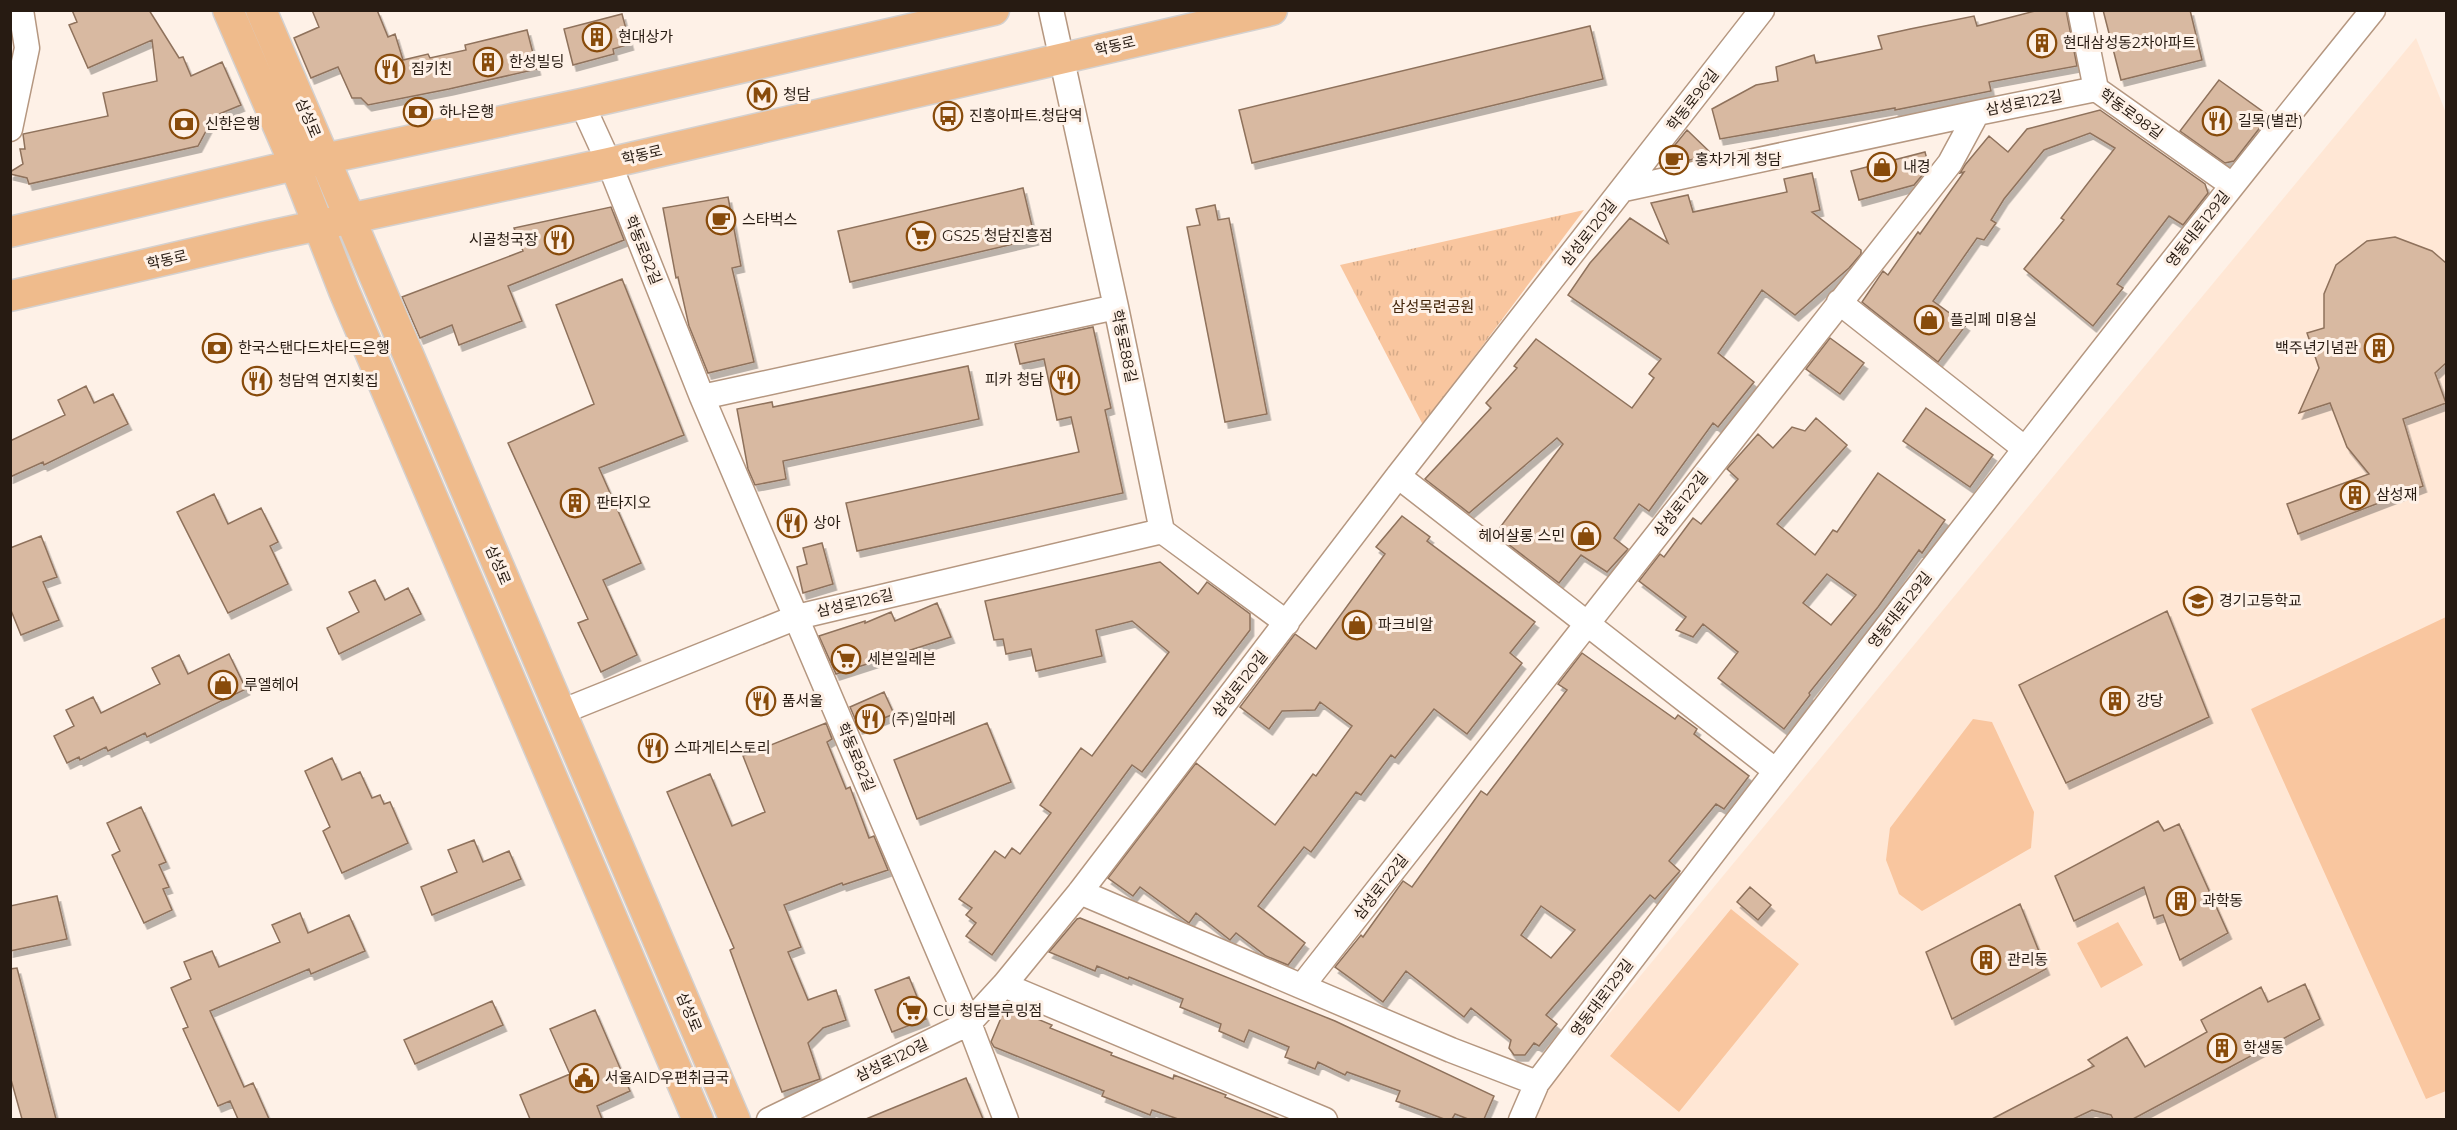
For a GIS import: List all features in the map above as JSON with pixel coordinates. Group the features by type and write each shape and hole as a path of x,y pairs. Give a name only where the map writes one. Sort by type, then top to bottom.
{"main road":[{"name":"삼성로","path":"228,10 295,165 317,226 698,1119"},
{"name":"삼성로","path":"261,10 735,1119"},
{"path":"10,231 295,165 582,104 994,10"},
{"name":"학동로","path":"10,296 609,163 1272,10"}],"street":[{"path":"10,129 27,48 21,10"},
{"name":"학동로88길","path":"1051,10 1162,531"},
{"name":"학동로96길","path":"1624,189 1762,10"},
{"name":"학동로98길","path":"2080,10 2096,90 2232,185"},
{"name":"영동대로129길","path":"1521,1119 1538,1083 2024,448 2373,10"},
{"name":"삼성로122길","path":"1302,986 1950,163 1977,113 2096,90"},
{"name":"학동로82길","path":"582,104 609,163 702,397 969,1023 1006,1119"},
{"name":"삼성로120길","path":"769,1119 969,1023 1004,985 1080,892 1398,476 1624,189 1977,113"},
{"path":"1839,302 2024,448"},
{"path":"702,397 1116,307"},
{"path":"1398,476 1776,771"},
{"path":"1162,531 1287,624"},
{"name":"삼성로126길","path":"561,712 797,616 1162,531"},
{"path":"1080,892 1451,1050 1538,1083"},
{"path":"1004,985 1325,1119"}],"shaded area":[{"name":"경기고등학교","path":"2416,38 2446,113 2446,1119 1536,1120 1546,1090"}],"green space":[{"name":"삼성목련공원","path":"1584,210 1423,425 1340,265"},
{"path":"2446,617 2446,1091 2426,1099 2251,709"},
{"path":"1973,719 1992,722 2034,812 2031,848 1922,911 1899,894 1886,860 1890,828"},
{"path":"1731,909 1799,964 1679,1112 1610,1056"},
{"path":"2118,922 2143,965 2101,988 2077,943"}],"building":[{"path":"72,10 149,10 179,58 183,57 191,76 222,62 241,105 214,116 198,146 29,184 27,178 10,174 23,164 20,149 25,149 23,134 108,116 103,93 157,81 152,40 88,68 69,25 77,22"},
{"path":"312,10 377,10 388,37 395,34 403,60 428,54 430,58 466,50 465,45 527,30 537,69 368,105 361,98 352,98 338,67 311,78 294,38 319,27"},
{"path":"2039,10 2066,10 2077,66 1989,82 1991,91 1895,110 1895,108 1720,139 1712,109 1756,85 1778,81 1776,67 1814,55 1816,63 1882,49 1878,36 1910,29 1974,16 1977,26"},
{"path":"2103,10 2190,10 2202,60 2121,80"},
{"name":"현대상가","path":"622,14 630,44 613,49 614,54 573,65 564,29"},
{"path":"1590,26 1603,79 1252,163 1239,110"},
{"path":"2219,80 2269,116 2234,161 2225,163 2180,131"},
{"path":"2100,110 2205,184 2208,193 2183,225 2169,216 2117,284 2123,288 2093,326 2024,269 2064,220 2061,218 2115,148 2090,133 2044,150 2004,199 1991,220 1996,223 1984,240 1977,238 1933,301 1966,325 1938,362 1862,302 1883,271 1888,275 1918,232 1920,234 1964,172 1960,173 1965,165 1989,136 2008,152 2027,129"},
{"path":"1687,130 1713,155 1666,165 1662,161"},
{"path":"1925,152 1929,167 1914,185 1859,200 1851,171"},
{"path":"1812,173 1820,210 1812,212 1861,250 1861,254 1849,268 1795,315 1762,290 1718,353 1754,382 1718,427 1713,423 1649,511 1639,504 1614,538 1628,549 1607,572 1581,555 1559,583 1495,534 1563,444 1557,438 1469,513 1425,479 1491,408 1486,403 1517,368 1514,366 1536,339 1632,408 1654,378 1649,374 1661,359 1568,295 1590,263 1630,218 1668,243 1651,203 1688,195 1693,212 1787,192 1784,179"},
{"path":"1023,188 1035,239 850,282 838,231"},
{"path":"728,197 741,266 732,268 754,362 708,373 689,326 678,277 676,278 663,208"},
{"path":"1215,205 1218,220 1229,218 1267,414 1225,422 1187,227 1200,225 1196,209"},
{"path":"611,207 624,240 508,286 522,321 459,345 452,325 420,338 402,297 523,251 514,228"},
{"name":"백주년기념관","path":"2395,237 2432,251 2446,263 2446,363 2435,373 2446,403 2403,419 2423,486 2298,534 2287,504 2369,474 2347,447 2330,403 2299,413 2319,368 2307,333 2324,328 2324,294 2336,265 2367,241"},
{"path":"622,279 684,435 599,468 641,563 603,580 637,655 601,672 578,623 588,619 508,443 594,404 556,305"},
{"path":"1093,327 1111,408 1105,410 1123,493 857,551 846,503 1079,452 1071,417 1057,420 1044,359 1020,364 1015,344"},
{"path":"1830,338 1864,363 1840,394 1806,369"},
{"path":"968,366 979,419 783,461 786,479 755,485 748,469 737,409 772,402 773,407"},
{"path":"86,386 94,403 113,394 128,424 44,465 43,462 10,477 10,441 65,415 58,400"},
{"path":"1926,408 1993,455 1970,487 1903,441"},
{"path":"1816,418 1847,445 1777,524 1815,555 1833,530 1837,532 1878,473 1945,520 1922,553 1919,550 1784,729 1718,678 1738,652 1703,624 1693,637 1676,630 1686,617 1639,581 1660,554 1664,557 1693,518 1701,524 1738,479 1727,469 1758,434 1773,448 1792,427 1805,431","holes":["1827,574 1856,595 1831,625 1803,603"]},
{"path":"214,494 228,524 261,508 278,542 270,546 288,584 228,613 177,512"},
{"path":"1402,516 1430,537 1427,541 1535,622 1510,653 1522,663 1467,734 1434,709 1395,758 1391,755 1361,795 1356,792 1311,852 1304,847 1258,906 1305,943 1288,965 1266,956 1236,933 1230,940 1196,913 1189,923 1140,887 1133,896 1108,878 1196,763 1275,825 1313,774 1316,776 1352,726 1320,702 1315,710 1282,711 1269,729 1240,707 1295,634 1316,649 1385,554 1376,547"},
{"path":"41,536 57,577 43,582 59,620 21,635 10,608 10,548"},
{"path":"822,543 833,584 803,593 797,567 807,564 803,548"},
{"path":"1160,562 1198,594 1207,582 1250,614 1250,630 1142,772 1132,765 992,955 966,936 976,923 966,915 972,908 959,899 995,851 1005,858 1012,848 1020,854 1051,813 1040,805 1081,748 1092,756 1169,652 1132,621 1096,630 1102,656 1036,671 1031,649 1006,654 1003,639 994,640 985,601"},
{"path":"375,580 385,600 408,588 421,614 339,654 327,628 359,612 349,592"},
{"path":"937,603 951,637 836,674 819,636 865,621 865,623 891,612 895,621"},
{"name":"강당","path":"2167,611 2209,717 2066,783 2019,685"},
{"path":"1582,653 1675,719 1678,715 1697,729 1694,734 1749,776 1724,809 1716,804 1669,861 1680,871 1655,899 1650,895 1546,1015 1557,1024 1539,1046 1534,1043 1525,1055 1514,1055 1509,1048 1511,1040 1471,1008 1464,1017 1406,971 1383,1002 1335,967 1361,935 1363,937 1403,881 1412,887 1481,791 1487,795 1567,690 1558,684","holes":["1541,906 1575,930 1551,958 1521,935"]},
{"path":"229,654 246,689 147,737 145,733 108,751 106,747 80,760 79,757 67,763 54,736 74,726 66,710 93,697 101,713 160,684 152,668 179,655 188,674"},
{"path":"884,692 894,714 859,728 850,707"},
{"path":"826,723 832,739 827,742 846,789 850,787 869,838 874,836 888,870 843,885 842,883 784,905 801,947 788,952 808,1000 836,990 846,1020 823,1028 808,1043 820,1079 782,1092 730,950 734,948 667,792 710,774 732,826 765,812 743,756"},
{"path":"987,723 1011,782 917,819 894,760"},
{"path":"332,758 342,780 360,772 372,798 380,795 384,804 390,802 408,843 342,873 323,831 330,827 305,771"},
{"path":"141,807 166,862 159,865 169,887 163,889 172,910 144,923 112,855 120,851 107,823"},
{"name":"과학동","path":"2158,821 2164,831 2179,824 2228,933 2180,960 2163,915 2154,918 2144,887 2074,921 2055,876"},
{"path":"474,840 483,862 509,851 521,879 432,915 421,887 457,872 448,850"},
{"path":"1750,887 1771,905 1758,920 1737,902"},
{"path":"57,896 67,939 10,951 10,906"},
{"name":"관리동","path":"2020,904 2046,969 1952,1019 1926,952"},
{"path":"300,913 308,933 349,915 365,951 311,974 309,969 210,1011 244,1087 253,1083 269,1119 238,1119 230,1101 218,1106 183,1029 188,1027 171,988 191,979 184,962 212,951 219,967 280,942 272,925"},
{"path":"1080,918 1335,1021 1494,1096 1484,1119 1468,1119 1455,1114 1452,1119 1444,1119 1396,1101 1400,1091 1347,1072 1345,1075 1318,1062 1315,1069 1285,1057 1289,1047 1249,1030 1244,1042 1219,1031 1221,1024 1180,1007 1183,999 1129,977 1128,979 1097,966 1095,971 1049,952"},
{"path":"17,968 56,1119 22,1119 10,1076 10,969"},
{"path":"909,977 926,1019 892,1032 875,990"},
{"name":"학생동","path":"2305,984 2320,1019 2133,1119 2113,1119 2111,1115 2092,1110 2073,1119 1992,1119 2094,1066 2088,1060 2127,1037 2145,1067 2207,1032 2201,1020 2261,987 2268,1002"},
{"path":"492,1001 503,1025 415,1064 404,1040"},
{"path":"1006,1006 1052,1025 1050,1028 1112,1053 1111,1055 1173,1079 1174,1075 1280,1119 1178,1119 1152,1110 1150,1115 1102,1096 1104,1091 994,1047 991,1042"},
{"path":"595,1010 630,1091 597,1106 602,1119 530,1119 520,1095 570,1074 550,1029"},
{"path":"966,1078 983,1119 866,1119"}],"place":[{"name":"현대상가","path":"597,37"},
{"name":"현대삼성동2차아파트","path":"2042,43"},
{"name":"한성빌딩","path":"488,62"},
{"name":"짐키친","path":"390,69"},
{"name":"청담","path":"762,95"},
{"name":"하나은행","path":"418,112"},
{"name":"진흥아파트.청담역","path":"948,116"},
{"name":"길목(별관)","path":"2217,121"},
{"name":"신한은행","path":"184,124"},
{"name":"홍차가게 청담","path":"1674,160"},
{"name":"내경","path":"1882,167"},
{"name":"스타벅스","path":"721,220"},
{"name":"GS25 청담진흥점","path":"921,236"},
{"name":"시골청국장","path":"559,240"},
{"name":"플리페 미용실","path":"1929,320"},
{"name":"한국스탠다드차타드은행","path":"217,348"},
{"name":"백주년기념관","path":"2379,348"},
{"name":"피카 청담","path":"1065,380"},
{"name":"청담역 연지횟집","path":"257,381"},
{"name":"삼성재","path":"2355,495"},
{"name":"판타지오","path":"575,503"},
{"name":"상아","path":"792,523"},
{"name":"헤어살롱 스민","path":"1586,536"},
{"name":"경기고등학교","path":"2198,601"},
{"name":"파크비알","path":"1357,625"},
{"name":"세븐일레븐","path":"846,659"},
{"name":"루엘헤어","path":"223,685"},
{"name":"품서울","path":"761,701"},
{"name":"강당","path":"2115,701"},
{"name":"(주)일마레","path":"870,719"},
{"name":"스파게티스토리","path":"653,748"},
{"name":"과학동","path":"2181,901"},
{"name":"관리동","path":"1986,960"},
{"name":"CU 청담블루밍점","path":"912,1011"},
{"name":"학생동","path":"2222,1048"},
{"name":"서울AID우편취급국","path":"584,1078"}]}
